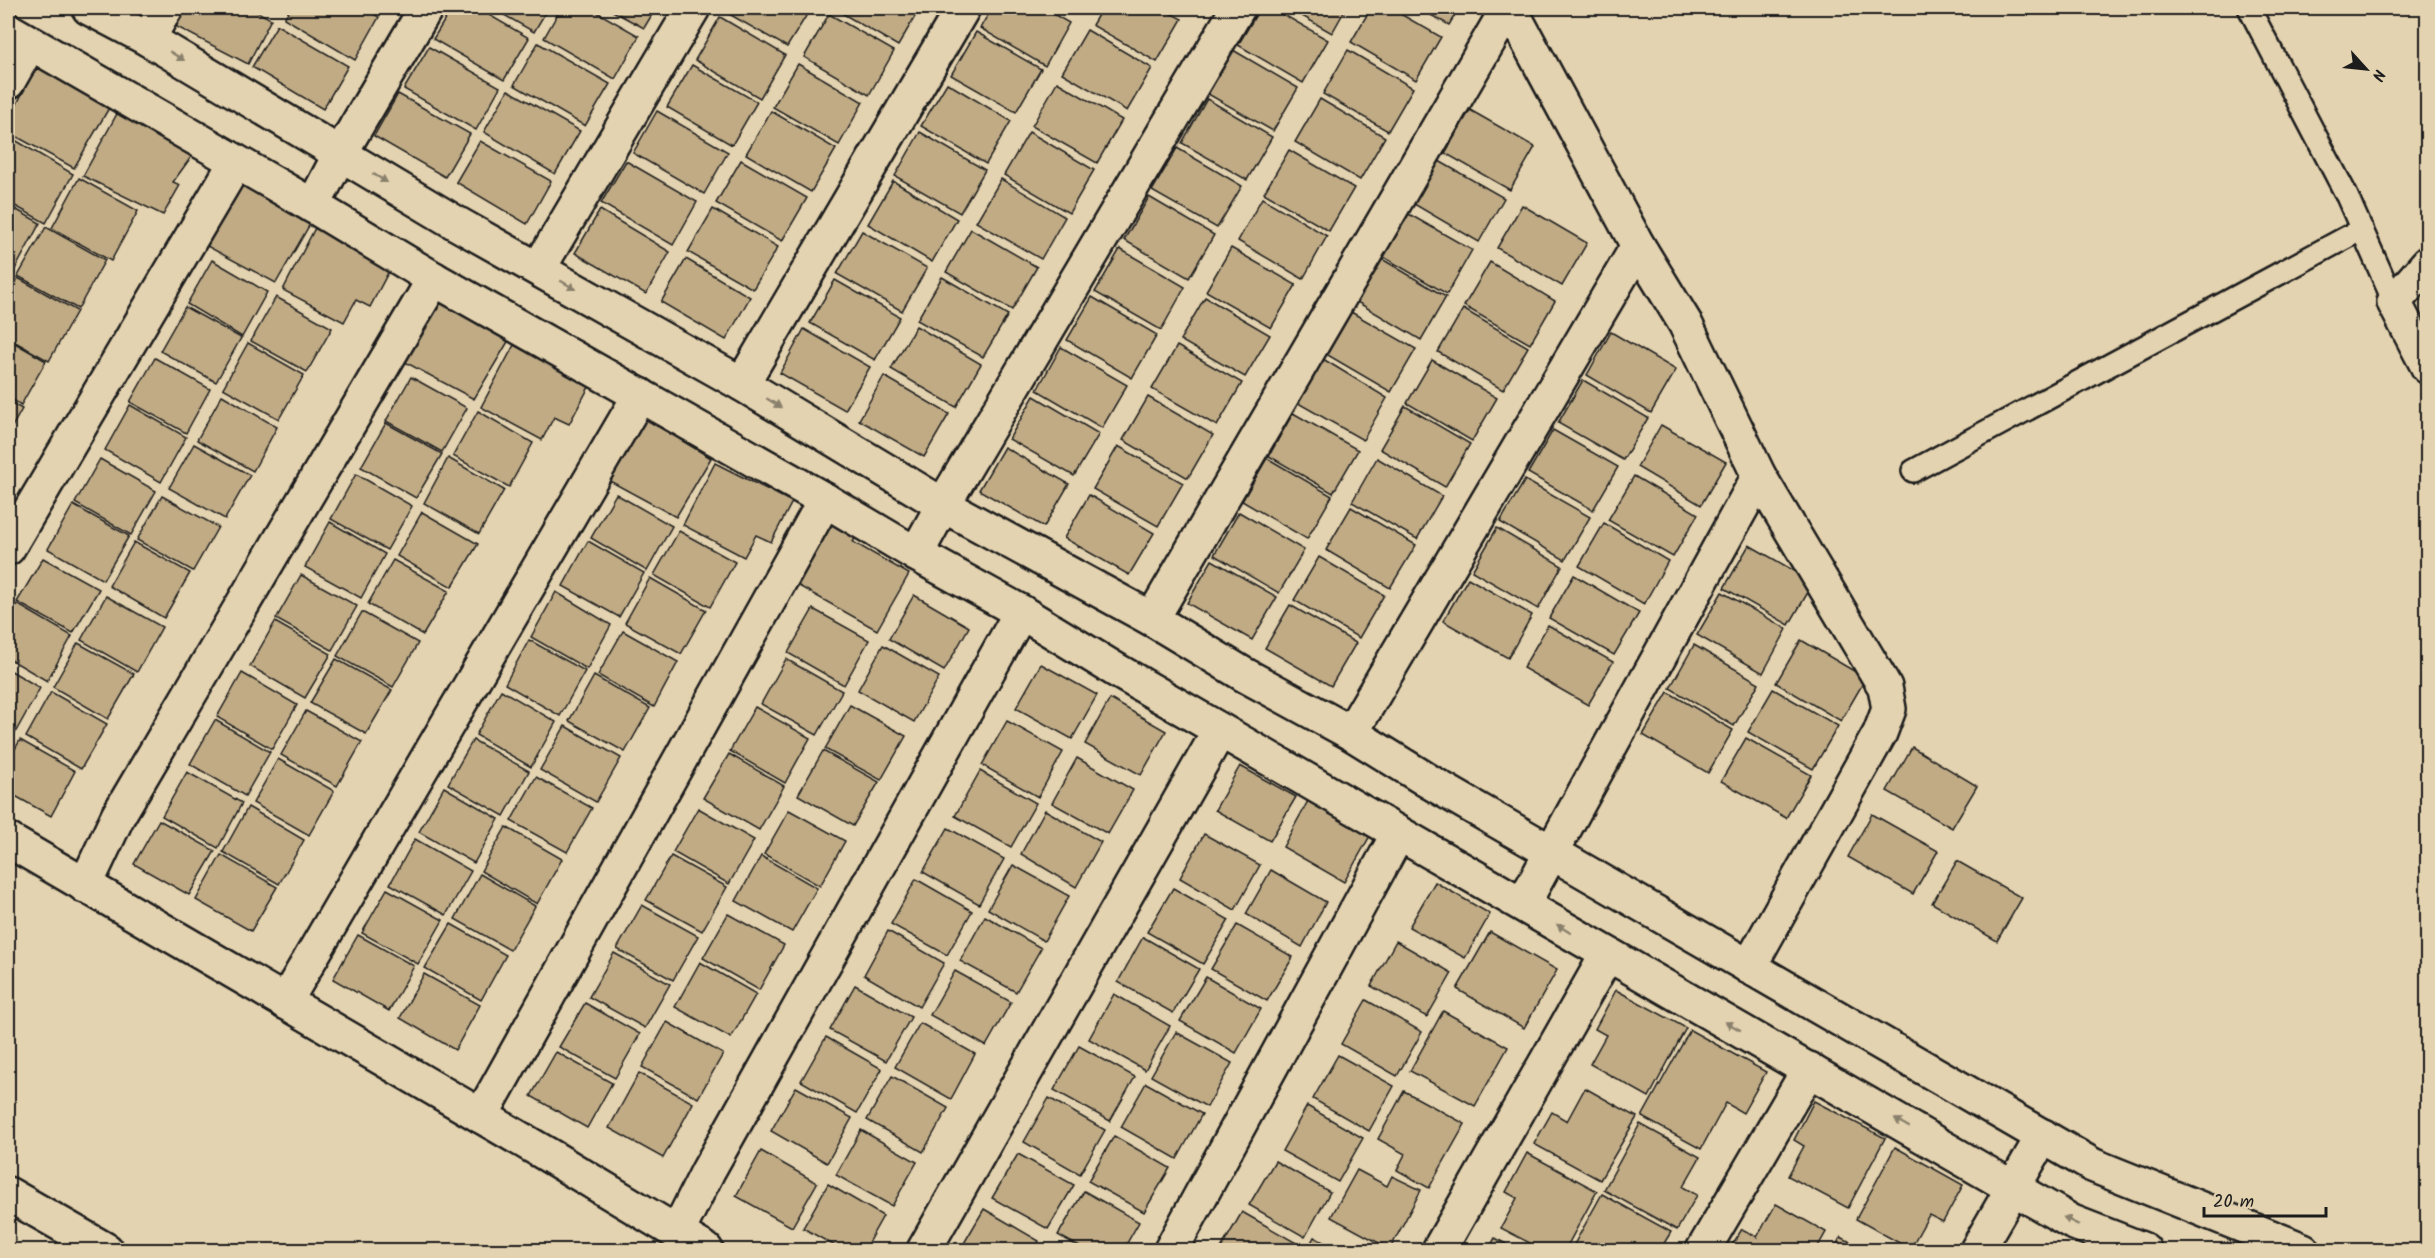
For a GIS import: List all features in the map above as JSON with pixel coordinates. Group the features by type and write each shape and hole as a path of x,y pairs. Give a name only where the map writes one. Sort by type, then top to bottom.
{"street":[{"path":"89,8 148,39 456,223 742,384 943,505 1152,619 1243,674 1351,733 1430,782 2092,1165 2303,1251"},
{"path":"148,39 166,8"},
{"path":"313,206 340,154 426,8"},
{"path":"539,268 693,8"},
{"path":"742,384 963,8"},
{"path":"916,554 1238,8"},
{"path":"1152,619 1509,8"},
{"path":"1509,8 1638,246 1685,323 1759,476 1885,687 1889,709 1880,733 1749,967"},
{"path":"8,82 19,37 313,206 434,279 1022,612 1116,670 1398,834 2072,1222 2145,1251"},
{"path":"8,548 236,162"},
{"path":"1351,733 1638,246"},
{"path":"2427,263 2394,302 2427,367"},
{"path":"85,886 118,816 434,279"},
{"path":"285,1002 640,395"},
{"path":"1523,904 1759,476"},
{"path":"481,1116 825,500"},
{"path":"677,1233 714,1160 1022,612"},
{"path":"924,1251 1220,730"},
{"path":"1171,1251 1398,834"},
{"path":"8,840 481,1116 706,1251"},
{"path":"1439,1251 1607,955"},
{"path":"1703,1251 1809,1069"},
{"path":"1977,1251 2043,1136"},
{"path":"8,1194 106,1251"}],"lane":[{"path":"2249,8 2346,194 2394,302"},
{"path":"1914,471 2362,229"}],"building":[{"path":"184,8 250,8 271,19 248,64 175,26"},
{"path":"291,8 363,8 379,17 355,60 284,18"},
{"path":"452,8 477,8 529,38 504,80 433,39"},
{"path":"492,8 548,8 534,32"},
{"path":"561,8 590,8 639,36 615,79 544,38"},
{"path":"607,8 656,8 644,28"},
{"path":"724,8 811,8 787,47 722,10"},
{"path":"833,8 920,8 898,46"},
{"path":"992,8 1043,8 1069,23 1045,66 980,28"},
{"path":"1102,8 1161,8 1182,19 1157,62 1092,25"},
{"path":"1260,8 1272,8 1328,40 1303,83 1238,45"},
{"path":"1288,8 1346,8 1332,33"},
{"path":"1371,8 1390,8 1441,37 1416,80 1351,42"},
{"path":"1418,8 1459,8 1449,25"},
{"path":"829,14 894,51 869,95 804,57"},
{"path":"720,17 785,55 760,98 695,60"},
{"path":"277,25 348,66 323,109 252,67"},
{"path":"1087,30 1152,68 1127,111 1062,73"},
{"path":"976,32 1041,69 1016,112 951,75"},
{"path":"538,43 610,84 585,126 514,85"},
{"path":"429,47 500,87 476,130 404,89"},
{"path":"1233,50 1298,88 1273,131 1208,94"},
{"path":"1348,50 1413,88 1388,131 1323,94"},
{"path":"798,64 863,102 839,145 773,107"},
{"path":"692,65 757,102 732,145 667,107"},
{"path":"42,68 109,108 74,168 8,132 8,122 29,80 36,70"},
{"path":"1057,82 1122,120 1097,163 1032,126"},
{"path":"947,83 1011,121 986,164 921,126"},
{"path":"508,90 580,131 555,174 484,132"},
{"path":"398,94 470,134 445,177 374,136"},
{"path":"1207,99 1272,137 1247,180 1182,143"},
{"path":"1320,99 1385,137 1360,180 1295,142"},
{"path":"1470,110 1535,147 1510,190 1445,153"},
{"path":"657,111 728,152 704,194 633,153"},
{"path":"771,111 836,149 811,192 746,154"},
{"path":"118,112 194,153 173,182 180,185 163,215 83,176"},
{"path":"920,132 985,170 960,213 895,176"},
{"path":"1029,132 1094,170 1069,213 1004,175"},
{"path":"15,140 73,174 46,223 8,202 8,153"},
{"path":"480,141 551,181 527,224 456,182"},
{"path":"1177,148 1242,186 1217,228 1152,191"},
{"path":"1289,150 1354,188 1329,231 1264,193"},
{"path":"741,160 807,198 782,241 716,203"},
{"path":"626,161 697,202 673,245 601,203"},
{"path":"1439,161 1504,198 1479,242 1414,204"},
{"path":"79,178 138,211 111,261 52,228"},
{"path":"1001,179 1065,217 1041,259 976,222"},
{"path":"893,181 957,219 932,262 868,224"},
{"path":"243,184 310,224 276,283 205,245 237,186"},
{"path":"1149,197 1214,235 1189,278 1124,240"},
{"path":"1262,198 1327,236 1303,279 1238,241"},
{"path":"8,205 40,223 13,273 8,270"},
{"path":"1522,205 1587,243 1562,286 1497,248"},
{"path":"713,209 778,247 753,289 688,252"},
{"path":"600,210 670,252 646,294 575,253"},
{"path":"1407,213 1472,250 1447,294 1382,256"},
{"path":"46,227 105,260 78,309 18,276"},
{"path":"315,228 391,267 370,307 356,300 344,322 283,290"},
{"path":"971,229 1037,267 1012,310 946,272"},
{"path":"862,231 927,268 902,311 837,274"},
{"path":"1231,248 1296,285 1271,328 1206,291"},
{"path":"1120,249 1185,287 1161,330 1095,292"},
{"path":"686,259 750,297 726,340 661,302"},
{"path":"1382,259 1446,297 1421,340 1357,302"},
{"path":"212,260 267,292 242,337 187,304"},
{"path":"1490,262 1555,301 1530,344 1464,306"},
{"path":"942,277 1008,315 983,357 917,320"},
{"path":"18,278 77,311 49,361 8,338 8,297"},
{"path":"835,280 900,317 875,360 810,323"},
{"path":"276,297 332,328 307,372 251,341"},
{"path":"1092,297 1157,335 1132,378 1067,340"},
{"path":"1205,297 1270,335 1245,377 1180,340"},
{"path":"442,299 509,340 474,399 403,361 436,302"},
{"path":"185,307 241,338 216,382 160,351"},
{"path":"1463,309 1528,347 1503,390 1438,352"},
{"path":"1351,312 1416,349 1391,392 1326,354"},
{"path":"916,326 981,364 956,407 891,369"},
{"path":"804,329 870,367 845,410 780,373"},
{"path":"1611,332 1676,370 1651,413 1587,375"},
{"path":"8,339 46,361 21,405 8,397"},
{"path":"248,343 304,375 279,419 223,388"},
{"path":"514,345 590,385 569,424 554,417 542,440 481,407"},
{"path":"1177,346 1242,383 1217,426 1152,389"},
{"path":"1061,347 1127,385 1102,428 1037,390"},
{"path":"155,358 210,389 186,433 130,402"},
{"path":"1323,359 1387,398 1363,440 1298,403"},
{"path":"1432,360 1497,398 1472,441 1407,403"},
{"path":"884,376 949,414 924,457 859,420"},
{"path":"411,377 467,408 442,452 386,421"},
{"path":"1583,380 1648,418 1623,460 1558,423"},
{"path":"222,395 277,427 253,471 197,440"},
{"path":"1034,396 1099,434 1074,476 1009,439"},
{"path":"1148,397 1213,435 1188,478 1123,440"},
{"path":"8,401 22,409 8,434"},
{"path":"130,405 186,437 161,482 105,450"},
{"path":"1405,406 1470,444 1445,487 1380,449"},
{"path":"478,411 533,443 509,487 453,456"},
{"path":"1293,413 1358,450 1333,493 1269,456"},
{"path":"644,418 711,458 676,517 606,479"},
{"path":"386,423 442,454 416,498 361,467"},
{"path":"1661,425 1726,462 1701,505 1637,467"},
{"path":"1553,430 1618,467 1593,510 1528,473"},
{"path":"194,444 250,475 225,519 169,488"},
{"path":"1118,446 1183,483 1158,526 1093,489"},
{"path":"1004,447 1069,484 1044,527 979,490"},
{"path":"448,458 504,490 479,534 424,503"},
{"path":"1267,458 1332,496 1307,539 1242,501"},
{"path":"1377,458 1442,496 1417,539 1352,502"},
{"path":"100,459 156,491 131,535 75,503"},
{"path":"715,463 792,502 771,542 756,535 744,557 683,525"},
{"path":"356,474 412,506 387,550 331,519"},
{"path":"1634,476 1698,514 1673,557 1608,520"},
{"path":"1525,480 1590,517 1565,560 1500,522"},
{"path":"616,494 672,526 647,571 591,538"},
{"path":"1089,495 1154,533 1129,575 1064,538"},
{"path":"162,496 218,527 193,571 137,540"},
{"path":"73,505 129,536 103,580 48,549"},
{"path":"1351,507 1416,545 1390,588 1326,550"},
{"path":"422,512 478,544 452,587 397,556"},
{"path":"1239,512 1304,550 1279,593 1214,555"},
{"path":"836,516 860,530 853,542 909,574 877,630 797,585"},
{"path":"330,522 385,554 361,598 305,567"},
{"path":"1604,523 1668,561 1644,604 1579,566"},
{"path":"1497,528 1562,566 1538,609 1472,571"},
{"path":"679,531 735,562 710,607 654,575"},
{"path":"588,541 644,573 619,617 563,586"},
{"path":"134,542 190,573 164,618 109,586"},
{"path":"1749,545 1814,582 1789,625 1724,588"},
{"path":"1319,557 1384,595 1359,638 1294,600"},
{"path":"43,558 99,589 73,633 17,602"},
{"path":"393,560 449,591 423,635 368,604"},
{"path":"1212,560 1277,597 1252,640 1187,603"},
{"path":"301,575 357,606 332,650 276,619"},
{"path":"1574,575 1639,613 1614,655 1549,618"},
{"path":"650,578 706,610 681,654 625,623"},
{"path":"1468,578 1532,615 1508,658 1443,621"},
{"path":"556,592 611,625 587,669 531,637"},
{"path":"1722,592 1787,629 1763,673 1697,635"},
{"path":"914,595 969,627 944,671 889,639"},
{"path":"106,596 162,627 137,672 81,640"},
{"path":"17,604 72,636 47,681 8,658 8,621"},
{"path":"1290,605 1356,643 1331,686 1265,648"},
{"path":"813,609 869,640 844,685 788,653"},
{"path":"362,612 418,643 393,687 337,656"},
{"path":"275,622 331,654 305,698 250,666"},
{"path":"1548,625 1613,662 1588,705 1523,668"},
{"path":"623,631 678,662 654,707 598,675"},
{"path":"529,640 585,671 560,716 505,684"},
{"path":"1801,640 1866,678 1841,721 1776,683"},
{"path":"78,643 134,674 108,719 53,687"},
{"path":"883,645 939,677 914,722 858,690"},
{"path":"1694,645 1759,683 1734,726 1670,688"},
{"path":"336,659 392,690 366,734 310,703"},
{"path":"786,659 842,691 817,735 761,704"},
{"path":"1041,664 1097,695 1072,739 1016,708"},
{"path":"8,669 40,688 15,733 8,728"},
{"path":"242,673 297,705 272,749 217,717"},
{"path":"594,676 650,708 625,752 569,721"},
{"path":"1773,689 1838,726 1813,769 1748,732"},
{"path":"501,690 556,722 531,767 476,735"},
{"path":"51,692 107,724 81,769 26,737"},
{"path":"1668,692 1733,730 1708,773 1643,735"},
{"path":"1110,699 1166,731 1141,775 1085,744"},
{"path":"850,705 906,736 881,780 825,749"},
{"path":"755,707 810,738 785,783 730,751"},
{"path":"306,711 362,742 337,786 281,755"},
{"path":"215,720 270,752 245,796 190,764"},
{"path":"1007,721 1063,752 1038,797 982,765"},
{"path":"565,726 621,758 596,802 540,770"},
{"path":"1746,738 1811,775 1786,818 1721,781"},
{"path":"20,740 75,771 51,816 8,792 8,762"},
{"path":"473,740 529,771 504,816 448,784"},
{"path":"1912,747 1977,786 1952,828 1887,791"},
{"path":"823,751 879,782 853,826 798,795"},
{"path":"729,754 784,786 759,830 703,798"},
{"path":"1077,758 1133,790 1108,834 1052,803"},
{"path":"278,759 334,791 309,835 253,803"},
{"path":"1240,766 1296,797 1270,841 1215,810"},
{"path":"980,771 1036,803 1011,847 955,816"},
{"path":"187,772 242,803 218,848 162,816"},
{"path":"536,777 592,808 567,852 511,821"},
{"path":"444,787 499,819 474,863 419,832"},
{"path":"1309,799 1371,834 1344,882 1283,847"},
{"path":"248,807 304,840 279,884 223,852"},
{"path":"698,808 754,840 729,884 673,852"},
{"path":"789,810 845,841 820,886 764,854"},
{"path":"1045,810 1101,842 1076,887 1021,854"},
{"path":"1872,814 1938,851 1913,894 1848,857"},
{"path":"159,820 215,851 189,895 134,864"},
{"path":"506,827 562,859 537,904 481,871"},
{"path":"948,828 1004,859 979,904 923,872"},
{"path":"1204,834 1260,865 1235,910 1180,878"},
{"path":"415,839 471,871 446,915 390,884"},
{"path":"221,855 277,887 251,931 196,900"},
{"path":"671,856 727,887 702,931 646,900"},
{"path":"761,856 817,888 792,932 736,901"},
{"path":"1957,861 2022,898 1997,941 1932,903"},
{"path":"1013,865 1069,896 1044,941 988,909"},
{"path":"1271,870 1326,902 1302,947 1246,914"},
{"path":"480,874 535,906 510,950 455,919"},
{"path":"916,879 972,911 947,955 891,924"},
{"path":"1435,882 1490,914 1465,958 1409,927"},
{"path":"1173,888 1229,920 1203,964 1147,932"},
{"path":"387,889 443,920 418,964 362,933"},
{"path":"642,905 698,936 673,980 617,949"},
{"path":"728,914 784,945 759,990 703,958"},
{"path":"985,916 1041,948 1016,992 960,961"},
{"path":"451,924 506,955 481,1000 425,968"},
{"path":"1237,925 1293,957 1267,1001 1211,969"},
{"path":"888,931 944,963 919,1007 864,975"},
{"path":"1490,932 1557,970 1524,1028 1457,989"},
{"path":"358,935 414,966 389,1011 333,979"},
{"path":"1143,937 1199,969 1173,1013 1118,982"},
{"path":"1396,941 1452,973 1427,1017 1371,986"},
{"path":"614,953 670,984 645,1028 589,997"},
{"path":"700,962 756,994 731,1038 675,1007"},
{"path":"955,971 1011,1002 986,1046 930,1015"},
{"path":"424,974 480,1005 455,1050 400,1018"},
{"path":"1206,977 1261,1009 1236,1053 1180,1021"},
{"path":"855,985 911,1017 886,1061 830,1030"},
{"path":"1616,990 1686,1028 1649,1097 1590,1064 1606,1035 1595,1029"},
{"path":"1114,994 1170,1026 1145,1070 1089,1039"},
{"path":"1366,1000 1422,1032 1397,1076 1341,1044"},
{"path":"585,1003 640,1034 615,1078 559,1047"},
{"path":"1443,1011 1508,1047 1475,1106 1410,1071"},
{"path":"667,1022 723,1054 698,1098 642,1067"},
{"path":"920,1023 975,1054 951,1099 895,1067"},
{"path":"1690,1030 1766,1072 1743,1113 1726,1103 1701,1149 1642,1117"},
{"path":"1176,1032 1232,1063 1207,1107 1151,1076"},
{"path":"826,1037 882,1069 857,1113 801,1081"},
{"path":"1079,1046 1135,1077 1110,1121 1054,1090"},
{"path":"556,1052 612,1083 587,1128 531,1096"},
{"path":"1338,1055 1394,1086 1369,1131 1313,1099"},
{"path":"639,1073 693,1103 663,1158 609,1128"},
{"path":"892,1076 948,1108 923,1152 867,1120"},
{"path":"1146,1083 1202,1114 1177,1159 1121,1127"},
{"path":"796,1087 852,1118 827,1163 771,1131"},
{"path":"1585,1088 1637,1117 1600,1180 1534,1144 1552,1112 1567,1121"},
{"path":"1404,1091 1465,1124 1429,1188 1397,1170 1405,1154 1378,1139"},
{"path":"1049,1098 1105,1130 1080,1174 1024,1142"},
{"path":"1814,1101 1885,1138 1848,1208 1788,1176 1804,1146 1794,1140"},
{"path":"1307,1106 1363,1138 1338,1182 1282,1151"},
{"path":"1640,1124 1700,1157 1683,1187 1697,1195 1677,1230 1604,1190"},
{"path":"861,1130 917,1162 892,1206 836,1175"},
{"path":"1114,1136 1170,1168 1144,1212 1088,1181"},
{"path":"1895,1147 1963,1185 1943,1222 1929,1215 1910,1249 1856,1219"},
{"path":"761,1151 817,1183 792,1227 736,1196"},
{"path":"1527,1153 1597,1191 1565,1250 1543,1250 1501,1228 1517,1198 1506,1192"},
{"path":"1018,1154 1074,1185 1048,1229 992,1198"},
{"path":"1275,1161 1330,1192 1305,1237 1249,1205"},
{"path":"1357,1170 1387,1186 1392,1176 1421,1190 1390,1249 1331,1217"},
{"path":"828,1184 883,1216 864,1250 842,1250 803,1228"},
{"path":"1084,1191 1139,1222 1123,1250 1085,1250 1058,1235"},
{"path":"1602,1194 1671,1232 1660,1250 1571,1250"},
{"path":"1776,1204 1826,1232 1816,1250 1729,1250 1742,1229 1757,1237"},
{"path":"984,1209 1039,1241 1034,1250 960,1250"},
{"path":"1242,1212 1298,1244 1294,1250 1220,1250"},
{"path":"1314,1237 1338,1250 1307,1250"},
{"path":"1841,1237 1865,1250 1833,1250"},
{"path":"1495,1238 1517,1250 1488,1250"}]}
